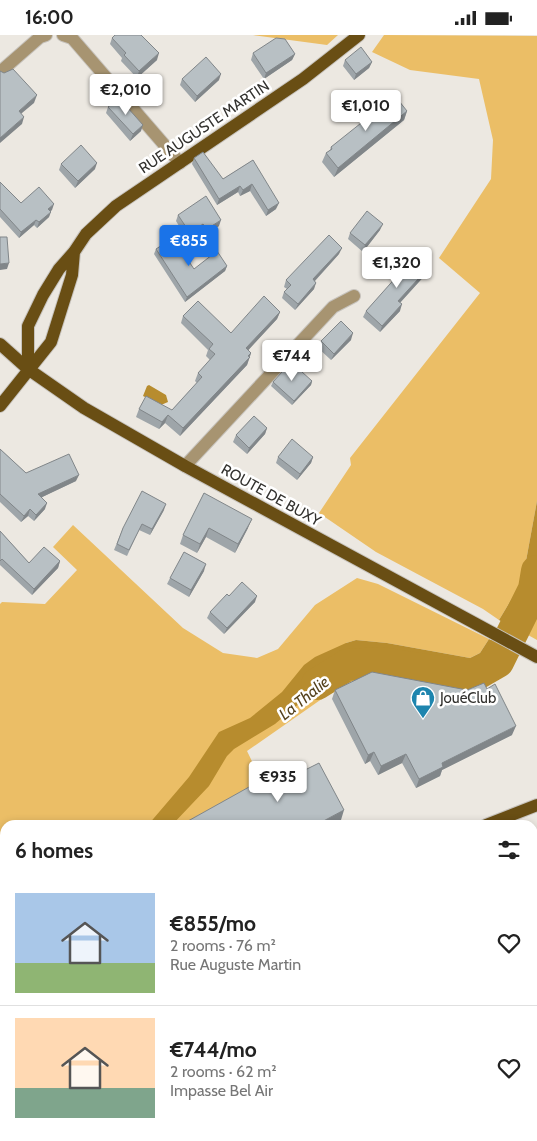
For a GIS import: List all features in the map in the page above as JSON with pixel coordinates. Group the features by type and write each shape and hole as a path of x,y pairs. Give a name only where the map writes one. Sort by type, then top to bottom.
{"main road":[{"name":"RUE AUGUSTE MARTIN","path":"28,369 28,326 47,289 86,234 116,206 303,79 359,35"},
{"name":"RUE AUGUSTE MARTIN","path":"28,369 51,342 72,275 74,252"},
{"name":"ROUTE DE BUXY","path":"0,344 28,369 84,409 537,657"},
{"path":"0,406 28,369"},
{"path":"501,820 537,805"}],"street":[{"path":"0,72 40,37 46,35"},
{"path":"63,35 72,38 180,163"},
{"path":"185,466 333,307 354,296"}],"shaded area":[{"path":"253,35 338,35 327,45"},
{"path":"384,35 537,36 537,501 520,585 499,620 483,609 376,552 319,513 351,465 350,458 480,293 439,258 491,179 493,140 479,79 410,70 372,52"},
{"path":"73,525 183,628 223,653 257,658 278,649 315,605 357,578 378,584 489,639 480,653 470,658 387,643 356,640 346,643 370,674 326,696 247,751 264,786 259,792 198,820 0,820 0,604 2,602 45,604 77,570 53,547"},
{"path":"537,615 537,640 528,635"}],"water":[{"path":"149,385 166,395 168,402 161,405 143,396"},
{"path":"537,501 537,615 528,635 499,620 520,585"},
{"path":"489,639 511,651 498,672 494,675 482,677 447,674 383,662 363,663 342,670 275,724 234,749 227,756 209,786 177,820 152,820 189,777 219,732 250,718 282,692 304,665 315,657 356,640 387,643 470,658 480,653"}],"building":[{"path":"115,35 141,35 159,53 139,71 112,38"},
{"path":"276,38 285,39 295,54 266,73 253,53"},
{"path":"361,47 372,62 356,74 345,60"},
{"path":"206,57 221,74 197,96 182,79"},
{"path":"13,69 37,95 19,111 24,117 0,138 0,71 4,73"},
{"path":"395,96 407,111 338,168 326,153"},
{"path":"119,98 143,125 133,134 108,107"},
{"path":"81,145 97,163 78,181 61,164"},
{"path":"203,152 223,179 253,160 279,203 268,210 252,184 243,190 240,186 219,199 194,158"},
{"path":"0,182 21,203 39,187 54,204 48,209 51,212 39,222 36,220 21,232 0,209"},
{"path":"206,196 221,220 207,229 203,224 190,233 178,215"},
{"path":"367,211 383,224 365,245 350,233"},
{"path":"329,235 342,248 313,279 316,283 298,304 284,292 291,285 286,280"},
{"path":"0,237 7,237 9,263 0,264"},
{"path":"173,238 194,269 217,251 227,266 187,297 156,249"},
{"path":"413,252 429,267 398,301 402,304 382,326 366,311 398,275 395,272"},
{"path":"264,296 280,312 246,348 251,353 248,356 250,357 183,428 168,415 162,422 139,409 146,396 172,410 202,377 198,373 215,354 209,349 213,344 183,316 198,301 231,333"},
{"path":"341,321 353,333 334,354 321,341"},
{"path":"291,362 312,381 294,401 273,382"},
{"path":"254,416 267,428 249,448 236,435"},
{"path":"292,439 313,457 300,474 278,457"},
{"path":"0,449 26,473 69,454 79,475 38,494 47,503 36,515 30,509 24,516 0,494"},
{"path":"142,491 166,504 152,529 142,524 129,550 117,544"},
{"path":"204,493 252,519 238,544 209,528 200,544 183,535"},
{"path":"0,531 29,563 44,547 60,561 34,589 2,559 0,561"},
{"path":"184,552 206,564 191,590 170,578"},
{"path":"242,582 257,596 227,628 210,612 227,594 229,596"},
{"name":"JouéClub","path":"372,672 467,690 484,683 487,689 495,684 516,726 442,763 443,767 419,779 406,754 381,766 374,752 368,755 335,690"},
{"path":"319,763 344,810 325,820 190,820 258,782 263,791"}],"waterway":[{"name":"La Thalie","path":"317,684 347,665 381,663 472,677 498,662 534,589 537,571"}],"place":[{"name":"JouéClub","path":"423,719"}]}
